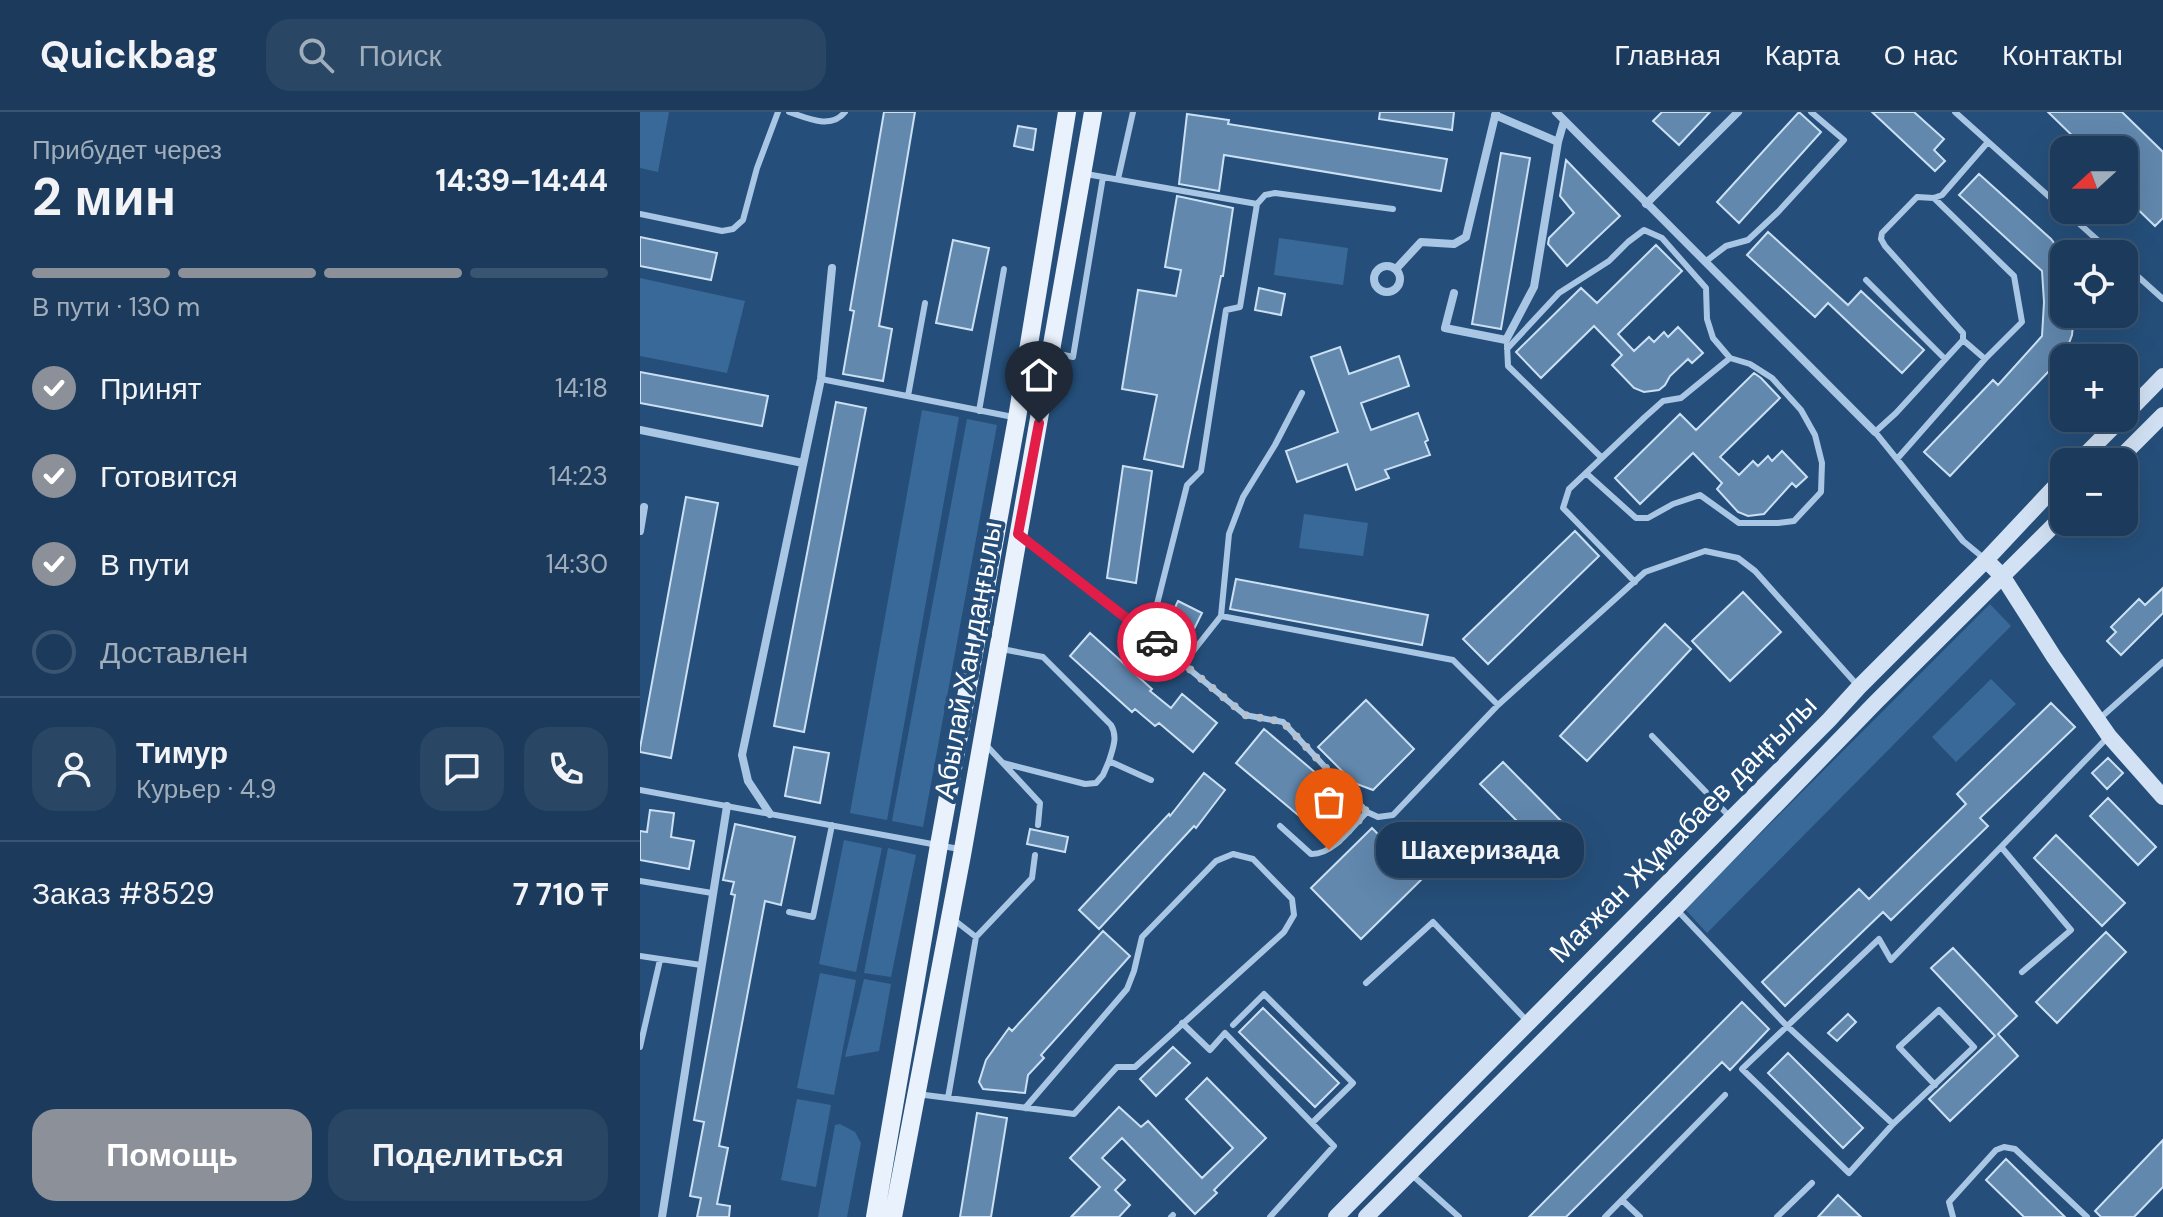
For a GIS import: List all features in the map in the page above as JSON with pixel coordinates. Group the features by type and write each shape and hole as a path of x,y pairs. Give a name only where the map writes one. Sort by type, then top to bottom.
{"main road":[{"name":"Абылай Хан даңғылы","path":"875,1217 1017,418 1067,112"},
{"name":"Абылай Хан даңғылы","path":"893,1217 963,850 1093,112"},
{"path":"2138,402 2163,376"},
{"path":"2130,448 2163,415"},
{"path":"2092,448 2108,432"},
{"name":"Мағжан Жұмабаев даңғылы","path":"1336,1217 1829,720 2050,492"},
{"name":"Мағжан Жұмабаев даңғылы","path":"1366,1217 2050,529"},
{"path":"1986,560 2003,577 2109,736 2163,797"}],"street":[{"path":"1556,112 1875,432"},
{"path":"1646,204 1738,112"},
{"path":"1396,269 1421,242 1454,244 1466,237 1495,114 1558,142"},
{"path":"1454,293 1445,328 1507,344 1534,287 1564,121"},
{"path":"770,814 748,781 742,755 821,379 832,268"},
{"path":"640,430 803,463"},
{"path":"640,531 644,507"},
{"path":"662,1217 727,806"}],"lane":[{"path":"640,214 722,231 733,229 743,220 757,168 778,112"},
{"path":"789,112 829,122 842,117 845,112"},
{"path":"1118,179 1133,112"},
{"path":"1704,263 1726,246 1748,240 1844,140 1811,112"},
{"path":"1955,112 2097,240"},
{"path":"1934,198 1942,195 1988,142"},
{"path":"1083,174 1257,204"},
{"path":"1052,353 1073,357 1103,177"},
{"path":"1149,636 1187,485 1201,471 1226,310 1240,307 1257,204 1265,195 1275,193 1393,209"},
{"path":"1897,459 2022,322 2014,276 1934,198 1926,196 1917,197 1882,233 1881,239 1901,266 1963,333 1963,340 1875,432 1963,541 1986,560"},
{"path":"1586,473 1636,518 1648,518 1673,504 1700,495 1739,523 1794,521 1821,492 1822,463 1815,435 1801,410 1772,378 1750,364 1730,358 1713,338 1707,319 1706,288 1662,238 1644,230 1609,261 1559,293 1507,344 1508,366 1602,458"},
{"path":"979,411 1004,269"},
{"path":"2138,277 2163,299"},
{"path":"1866,280 1945,359"},
{"path":"908,396 925,303"},
{"path":"1963,340 1985,359"},
{"path":"1635,582 1563,508 1569,489 1663,401 1681,398 1730,358"},
{"path":"821,379 1017,418"},
{"path":"1183,664 1221,616 1229,534 1243,497 1302,393"},
{"path":"1018,534 1245,715 1283,722 1367,812 1378,817 1393,815 1498,705 1645,572 1705,551 1738,558 1755,571 1859,687"},
{"path":"1221,616 1453,660 1498,705"},
{"path":"999,648 1043,657 1115,732 1109,761 1096,783 1085,784 1003,763"},
{"path":"2098,720 2163,662"},
{"path":"1652,736 1731,818"},
{"path":"1935,1085 1899,1047 1939,1010 1974,1047 1935,1085 1893,1124 1849,1173 1742,1069 1879,939 1891,960 2109,736"},
{"path":"982,741 1040,803 1038,825"},
{"path":"1109,761 1151,780"},
{"path":"640,790 963,850"},
{"path":"1280,826 1311,854 1318,854 1329,850 1367,812"},
{"path":"789,912 813,917 832,825"},
{"path":"2002,848 2071,930 2022,972"},
{"path":"916,1094 1025,1108 1074,1114 1117,1067 1135,1067 1284,932 1294,915 1292,899 1253,859 1233,854 1216,861 1142,937 1127,989 1025,1108"},
{"path":"948,1098 976,937 1032,878 1035,855"},
{"path":"640,881 712,893"},
{"path":"1676,908 1786,1025 1893,1124"},
{"path":"950,917 976,937"},
{"path":"1366,983 1433,922 1528,1022"},
{"path":"640,956 701,965"},
{"path":"640,1047 660,960"},
{"path":"1233,1025 1264,994 1353,1083 1312,1123"},
{"path":"1182,1023 1210,1050 1225,1033 1334,1146 1270,1217"},
{"path":"1605,1217 1725,1095"},
{"path":"1953,1217 1949,1202 1996,1150 2004,1147 2015,1149 2087,1217"},
{"path":"1410,1173 1459,1217"},
{"path":"1777,1217 1812,1183"},
{"path":"1622,1200 1640,1217"}],"shaded area":[{"path":"640,112 669,112 658,172 640,168"},
{"path":"1279,238 1348,248 1343,285 1274,275"},
{"path":"640,278 745,301 727,373 640,356"},
{"path":"922,410 959,417 887,820 850,813"},
{"path":"967,419 997,425 923,827 892,821"},
{"path":"1304,514 1368,523 1363,556 1299,548"},
{"path":"1990,604 2011,626 1707,933 1685,909"},
{"path":"1991,679 2016,704 1956,762 1932,737"},
{"path":"844,840 882,848 856,972 819,964"},
{"path":"888,848 916,855 891,977 864,973"},
{"path":"820,973 856,980 834,1095 797,1088"},
{"path":"864,979 891,984 879,1051 845,1057"},
{"path":"797,1099 831,1105 816,1187 781,1180"},
{"path":"840,1124 855,1132 861,1143 847,1217 818,1217 835,1125"}],"building":[{"path":"884,112 915,112 879,326 892,329 883,381 843,374 854,311 850,310"},
{"path":"1380,112 1454,112 1452,130 1379,119"},
{"path":"1662,112 1710,112 1679,145 1653,121"},
{"path":"1799,112 1821,132 1739,223 1717,202"},
{"path":"1872,112 1914,112 1944,139 1934,150 1945,161 1935,171"},
{"path":"2048,112 2122,112 2163,152 2163,218 2155,226 2138,210 2138,136 2073,136"},
{"path":"1187,114 1229,120 1228,124 1447,159 1441,191 1224,155 1219,191 1179,184"},
{"path":"1018,126 1036,129 1033,150 1014,146"},
{"path":"1501,153 1530,158 1501,329 1472,324"},
{"path":"1566,160 1620,216 1567,266 1548,244 1549,238 1574,213 1560,196"},
{"path":"1979,174 2051,239 2050,328 2073,328 2069,344 2050,344 2050,370 1950,476 1924,452 1993,380 1998,385 2042,336 2044,302 2042,271 1959,195"},
{"path":"1177,196 1233,208 1223,276 1183,467 1144,459 1157,395 1122,389 1138,290 1176,296 1181,270 1165,267"},
{"path":"1768,232 1848,305 1861,291 1924,350 1902,373 1828,303 1815,317 1747,255"},
{"path":"640,237 717,253 711,280 640,266"},
{"path":"953,240 989,248 972,330 936,323"},
{"path":"1656,245 1682,271 1618,334 1634,351 1649,337 1654,342 1664,332 1668,337 1678,327 1703,353 1692,363 1688,359 1659,390 1644,392 1634,388 1612,365 1622,355 1594,326 1541,378 1516,352 1581,288 1597,303"},
{"path":"1259,288 1285,294 1281,315 1255,310"},
{"path":"1340,347 1349,374 1399,356 1409,386 1361,403 1371,430 1418,413 1430,455 1385,470 1389,478 1356,490 1347,464 1297,482 1286,451 1338,432 1311,357"},
{"path":"640,372 768,396 762,426 640,403"},
{"path":"1754,373 1780,398 1720,457 1739,475 1753,461 1758,466 1768,456 1772,461 1782,451 1807,477 1796,487 1792,483 1764,514 1748,516 1738,512 1717,489 1722,483 1693,453 1640,504 1615,478 1680,414 1696,430"},
{"path":"836,402 866,408 804,732 774,726"},
{"path":"1123,466 1152,471 1136,583 1107,578"},
{"path":"686,497 718,503 671,758 640,752 640,748"},
{"path":"1575,531 1599,556 1488,664 1463,639"},
{"path":"1236,579 1428,615 1422,645 1230,609"},
{"path":"2163,588 2163,613 2121,655 2107,641 2116,632 2111,627 2139,599 2145,605"},
{"path":"1743,592 1781,632 1730,681 1692,641"},
{"path":"1178,601 1202,613 1194,629 1171,616"},
{"path":"1665,624 1691,649 1587,761 1560,736"},
{"path":"1090,633 1171,708 1182,694 1217,723 1193,752 1159,723 1155,726 1135,709 1132,712 1070,656"},
{"path":"1366,700 1414,749 1373,790 1354,783 1318,747"},
{"path":"2051,703 2075,727 1980,818 1988,826 1891,920 1883,912 1785,1006 1762,982 1859,889 1869,899 1966,804 1957,794"},
{"path":"1264,729 1350,802 1322,835 1236,763"},
{"path":"794,747 829,753 820,803 785,796"},
{"path":"2108,758 2123,773 2107,789 2092,773"},
{"path":"1503,762 1574,834 1552,856 1480,784"},
{"path":"1204,773 1225,790 1196,828 1194,826 1099,929 1079,910 1170,816"},
{"path":"2108,798 2156,847 2138,865 2090,816"},
{"path":"650,810 674,813 671,837 694,841 689,869 640,860 640,831 647,832"},
{"path":"735,824 795,837 781,905 765,901 719,1146 728,1148 717,1204 730,1206 729,1217 697,1217 701,1198 690,1196 704,1122 694,1120 735,895 731,894 734,882 723,880"},
{"path":"1372,828 1422,879 1361,939 1311,888"},
{"path":"1030,829 1068,837 1065,852 1027,844"},
{"path":"2056,835 2125,903 2102,926 2034,858"},
{"path":"1103,931 1130,956 1041,1055 1044,1058 1028,1075 1025,1093 983,1089 979,1082 986,1060 1009,1028 1012,1031"},
{"path":"2106,932 2126,952 2057,1023 2036,1002"},
{"path":"1953,948 2017,1016 1998,1034 2018,1056 1950,1121 1929,1099 1995,1036 1931,968"},
{"path":"1742,1002 1769,1029 1730,1070 1722,1062 1566,1217 1529,1217"},
{"path":"1263,1008 1339,1083 1315,1107 1239,1032"},
{"path":"1848,1014 1856,1022 1837,1041 1828,1033"},
{"path":"1173,1047 1190,1063 1156,1096 1140,1079"},
{"path":"1788,1053 1863,1128 1843,1148 1768,1073"},
{"path":"1207,1078 1266,1138 1214,1190 1217,1193 1195,1214 1122,1138 1102,1158 1125,1180 1115,1190 1130,1205 1119,1217 1071,1217 1100,1187 1070,1158 1119,1107 1141,1127 1148,1121 1202,1178 1233,1148 1186,1099"},
{"path":"977,1113 1007,1118 991,1217 960,1217"},
{"path":"2163,1140 2163,1187 2134,1217 2101,1217 2095,1211"},
{"path":"2006,1159 2065,1217 2024,1217 1986,1180"},
{"path":"1838,1195 1861,1217 1818,1217"}],"way so far":[{"path":"1157,642 1245,715 1283,722 1367,812 1329,850"}],"place":[{"name":"Шахеризада","path":"1329,850"}],"route":[{"path":"1039,423 1018,534 1157,642"}]}
